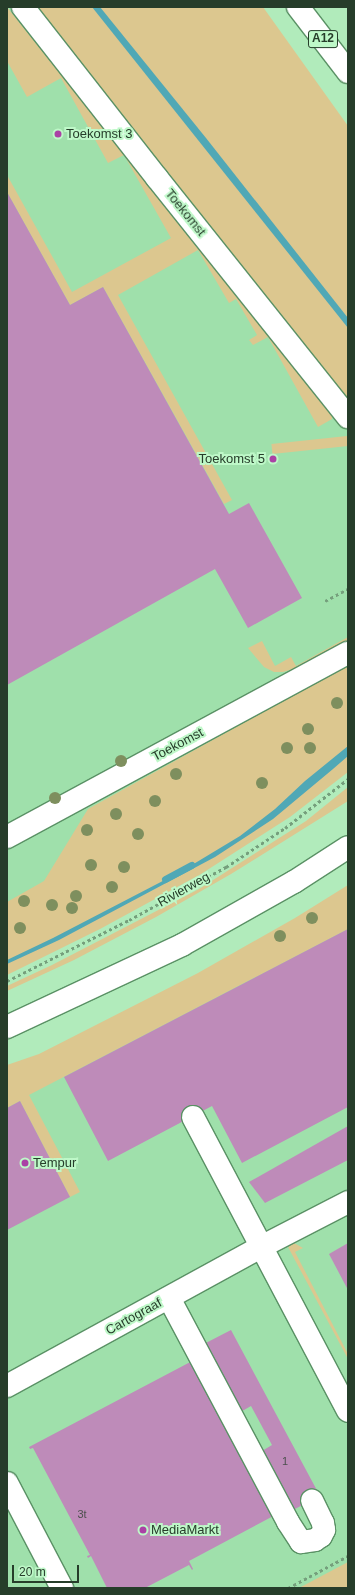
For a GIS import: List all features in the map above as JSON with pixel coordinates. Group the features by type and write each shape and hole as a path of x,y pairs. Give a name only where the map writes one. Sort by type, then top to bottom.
{"main road":[{"name":"Toekomst","path":"23,7 157,178 348,417"},
{"name":"A12","path":"298,7 348,72"},
{"name":"Toekomst","path":"7,837 348,653"},
{"path":"7,1027 182,945 294,882 348,847"},
{"path":"193,1117 348,1411"},
{"name":"Cartograaf","path":"7,1386 261,1247 348,1202"},
{"path":"169,1298 288,1522 301,1542 315,1540 321,1536 324,1530 323,1523 312,1500"},
{"path":"7,1483 62,1588"}],"path":[{"path":"325,601 348,589"},
{"name":"Rivierweg","path":"7,981 129,920 226,867 290,824 348,779"},
{"path":"288,1588 348,1556"}],"shaded area":[{"path":"7,7 209,7 348,188 348,750 7,961"},
{"path":"7,7 332,415 332,419 318,427 268,337 253,345 249,340 257,335 236,299 229,303 198,250 118,295 232,500 224,504 103,287 70,305 7,192 7,175 72,292 171,238 124,155 108,163 61,78 27,97 7,61"},
{"path":"37,7 263,7 348,126 348,401"},
{"path":"347,436 348,446 272,454 271,444"},
{"path":"348,637 348,640 299,667 283,672 274,672 264,667 248,648 262,641 275,666 291,657 296,666"},
{"path":"348,665 348,772 290,817 201,874 100,929 7,975 7,902 44,881 88,809"},
{"path":"348,787 348,801 231,874 156,917 74,960 7,991 7,986 52,965 199,889 306,821"},
{"path":"348,885 348,929 29,1095 80,1192 70,1197 20,1101 7,1108 7,1065 39,1054 198,973 295,918"},
{"path":"348,913 348,1588 7,1588 7,1089"},
{"path":"294,1243 303,1248 295,1252 348,1354 348,1359 288,1247"},
{"path":"348,1562 348,1587 299,1588"}],"water":[{"path":"92,7 100,7 206,138 348,318 348,328"},
{"path":"348,746 348,756 333,769 273,819 215,857 59,940 7,964 7,960 53,938 182,871 240,836 275,809 305,781"}],"building":[{"path":"7,192 70,305 103,287 229,514 249,503 302,598 248,628 215,569 7,685"},
{"path":"348,929 348,1107 242,1163 212,1106 108,1161 64,1077"},
{"path":"20,1101 70,1197 7,1230 7,1108"},
{"path":"348,1126 348,1160 265,1203 249,1182"},
{"path":"348,1243 348,1290 329,1254"},
{"path":"231,1330 320,1496 293,1510 262,1451 272,1445 251,1406 237,1414 200,1346"},
{"path":"196,1359 277,1514 189,1561 193,1569 192,1570 189,1565 145,1588 107,1588 91,1556 88,1558 87,1556 90,1555 33,1448 30,1449 29,1447"}],"waterway":[{"path":"165,879 191,865"}],"place":[{"name":"Toekomst 3","path":"58,134"},
{"name":"Toekomst 5","path":"273,459"},
{"name":"Tempur","path":"25,1163"},
{"name":"MediaMarkt","path":"143,1530"}]}
